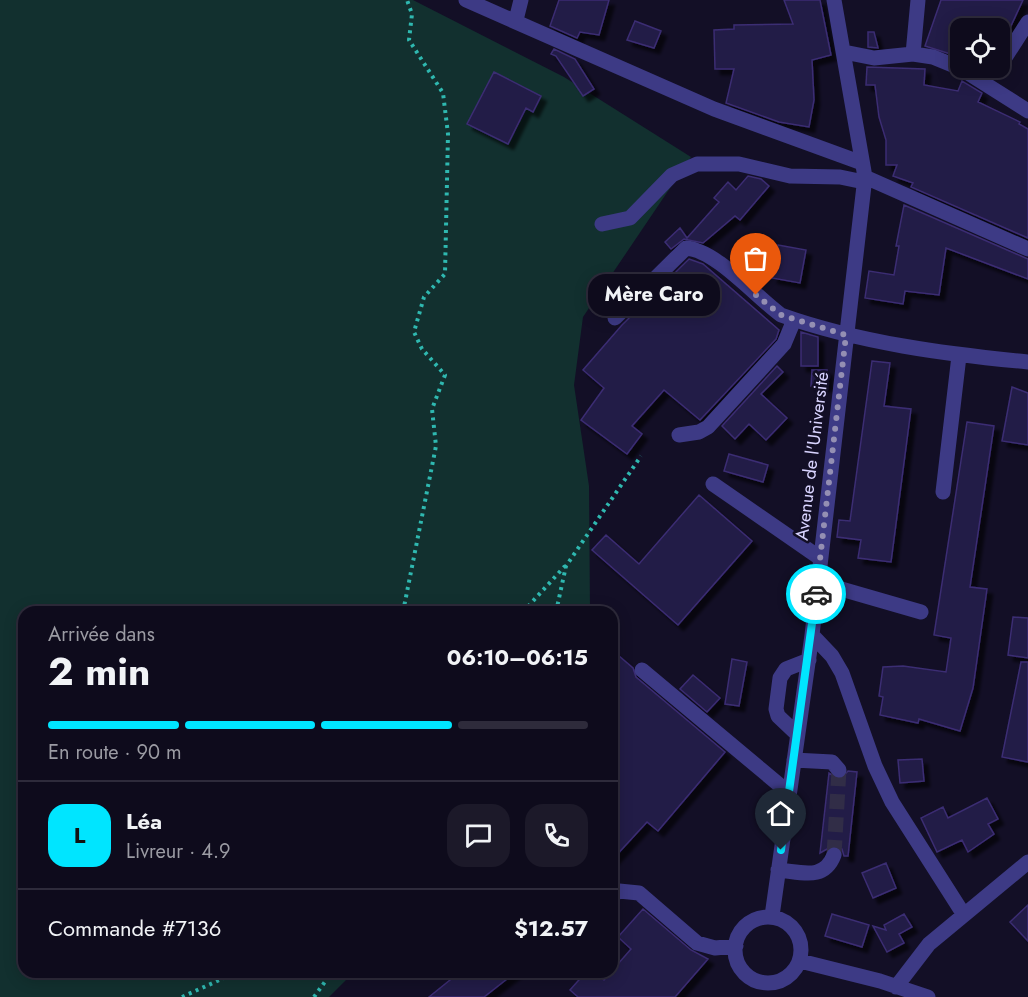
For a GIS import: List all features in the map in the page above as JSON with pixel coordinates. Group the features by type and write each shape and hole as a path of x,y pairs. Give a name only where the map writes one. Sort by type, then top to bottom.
{"street":[{"path":"466,0 864,174 1028,249"},
{"path":"516,20 521,0"},
{"name":"Avenue de l'Université","path":"772,916 812,635 864,174 834,0"},
{"path":"913,54 918,0"},
{"path":"1010,50 1028,22"},
{"path":"844,52 874,57 913,54 933,57 960,68 1028,111"},
{"path":"987,86 992,78"},
{"path":"602,224 630,218 672,175 697,164 739,164 790,176 840,177 864,174"},
{"path":"615,318 686,248 702,251 771,308 794,320 846,335 959,356 1028,362"},
{"path":"679,435 699,432 719,416 784,344 794,320"},
{"path":"943,492 959,356"},
{"path":"713,484 820,558"},
{"path":"818,582 921,612"},
{"path":"812,635 832,656 842,673 875,766 892,802 964,915"},
{"path":"797,734 778,716 776,709 780,678 786,669 808,660"},
{"path":"642,670 789,792"},
{"path":"794,760 832,762 839,770"},
{"path":"778,870 818,873 830,866 834,855"},
{"path":"896,987 929,944 1028,862"},
{"path":"618,892 639,893 697,943 716,948 736,946"},
{"path":"772,916 786,921 797,932 802,946 800,961 791,974 762,990 740,967 735,953 745,926 757,918 772,916"},
{"path":"800,961 928,997"}],"path":[{"path":"404,606 436,446 432,408 445,375 422,349 414,332 424,297 445,274 448,134 442,93 409,40 412,14 407,0"},
{"path":"529,606 566,566 641,456"},
{"path":"557,606 566,566"},
{"path":"182,997 224,978"},
{"path":"314,997 328,978"}],"green space":[{"path":"0,0 413,0 564,77 691,157 583,317 574,385 589,486 590,606 18,606 18,978 348,978 329,997 0,997"}],"building":[{"path":"559,0 609,0 599,35 580,32 577,38 550,26"},
{"path":"784,0 820,0 831,55 812,60 814,100 809,127 779,122 726,103 734,69 715,69 714,30 734,29 734,25 793,24"},
{"path":"941,0 1023,0 1010,28 1010,18 950,18 950,54 925,46"},
{"path":"635,21 661,31 654,48 627,40"},
{"path":"868,32 874,32 878,48 868,47"},
{"path":"554,49 575,59 594,89 583,96 556,56 551,54"},
{"path":"867,67 925,69 924,85 958,91 962,81 982,93 978,102 1020,122 1019,124 1028,129 1028,238 911,187 913,183 893,176 897,165 886,165 886,140 879,117 875,85 866,85"},
{"path":"494,72 541,96 533,112 526,108 508,144 467,124"},
{"path":"748,176 761,179 769,186 740,220 735,216 703,243 684,239 671,249 665,242 680,228 687,238 719,202 714,198 728,182 736,190"},
{"path":"904,205 1028,259 1028,279 946,248 939,295 905,291 903,304 865,298 869,271 894,275 899,246 896,246"},
{"path":"778,245 806,250 800,283 772,278"},
{"path":"689,259 703,264 779,330 776,339 700,420 664,390 632,426 642,434 627,454 581,420 604,388 583,370 622,325"},
{"path":"627,276 636,284 611,308 603,300"},
{"path":"801,332 818,337 818,366 801,366"},
{"path":"872,361 890,363 884,406 911,409 891,562 858,558 861,540 837,537 839,520 850,521"},
{"path":"777,366 783,372 761,394 787,418 766,440 749,424 735,439 722,426"},
{"path":"812,370 827,370 827,386 811,386"},
{"path":"1012,387 1028,393 1028,445 1002,441"},
{"path":"967,422 994,426 970,587 987,589 973,688 960,731 919,719 918,723 880,715 883,697 879,696 883,667 903,666 946,672 951,638 934,635"},
{"path":"729,454 768,465 763,482 724,471"},
{"path":"699,495 752,541 678,625 592,550 606,535 639,564"},
{"path":"1013,617 1028,618 1028,658 1008,655"},
{"path":"618,655 633,668 636,677 725,752 658,831 647,822 618,853"},
{"path":"732,659 747,662 739,706 725,704"},
{"path":"1021,662 1028,662 1028,762 1002,757"},
{"path":"693,675 720,698 707,712 680,689"},
{"path":"922,759 924,781 900,783 898,760"},
{"path":"848,771 857,772 848,856 844,856 842,849 834,845 820,853 829,773 840,780"},
{"path":"987,798 998,819 988,824 994,834 968,852 962,840 937,852 921,818 943,807 948,818"},
{"path":"886,863 896,888 873,898 862,873"},
{"path":"1028,905 1028,941 1010,922"},
{"path":"643,909 691,950 708,959 675,997 578,997 570,990 581,978 602,978 604,980 618,978 618,964 631,949 618,937"},
{"path":"832,914 869,925 862,947 825,936"},
{"path":"904,914 912,927 899,934 904,943 887,952 873,926 886,930 884,925"},
{"path":"453,978 508,978 484,997 429,997"}],"tunnel":[{"path":"834,855 839,770"}],"way so far":[{"path":"756,295 781,315 846,335 816,594"}],"place":[{"name":"Mère Caro","path":"756,295"}],"route":[{"path":"781,850 816,594"}]}
